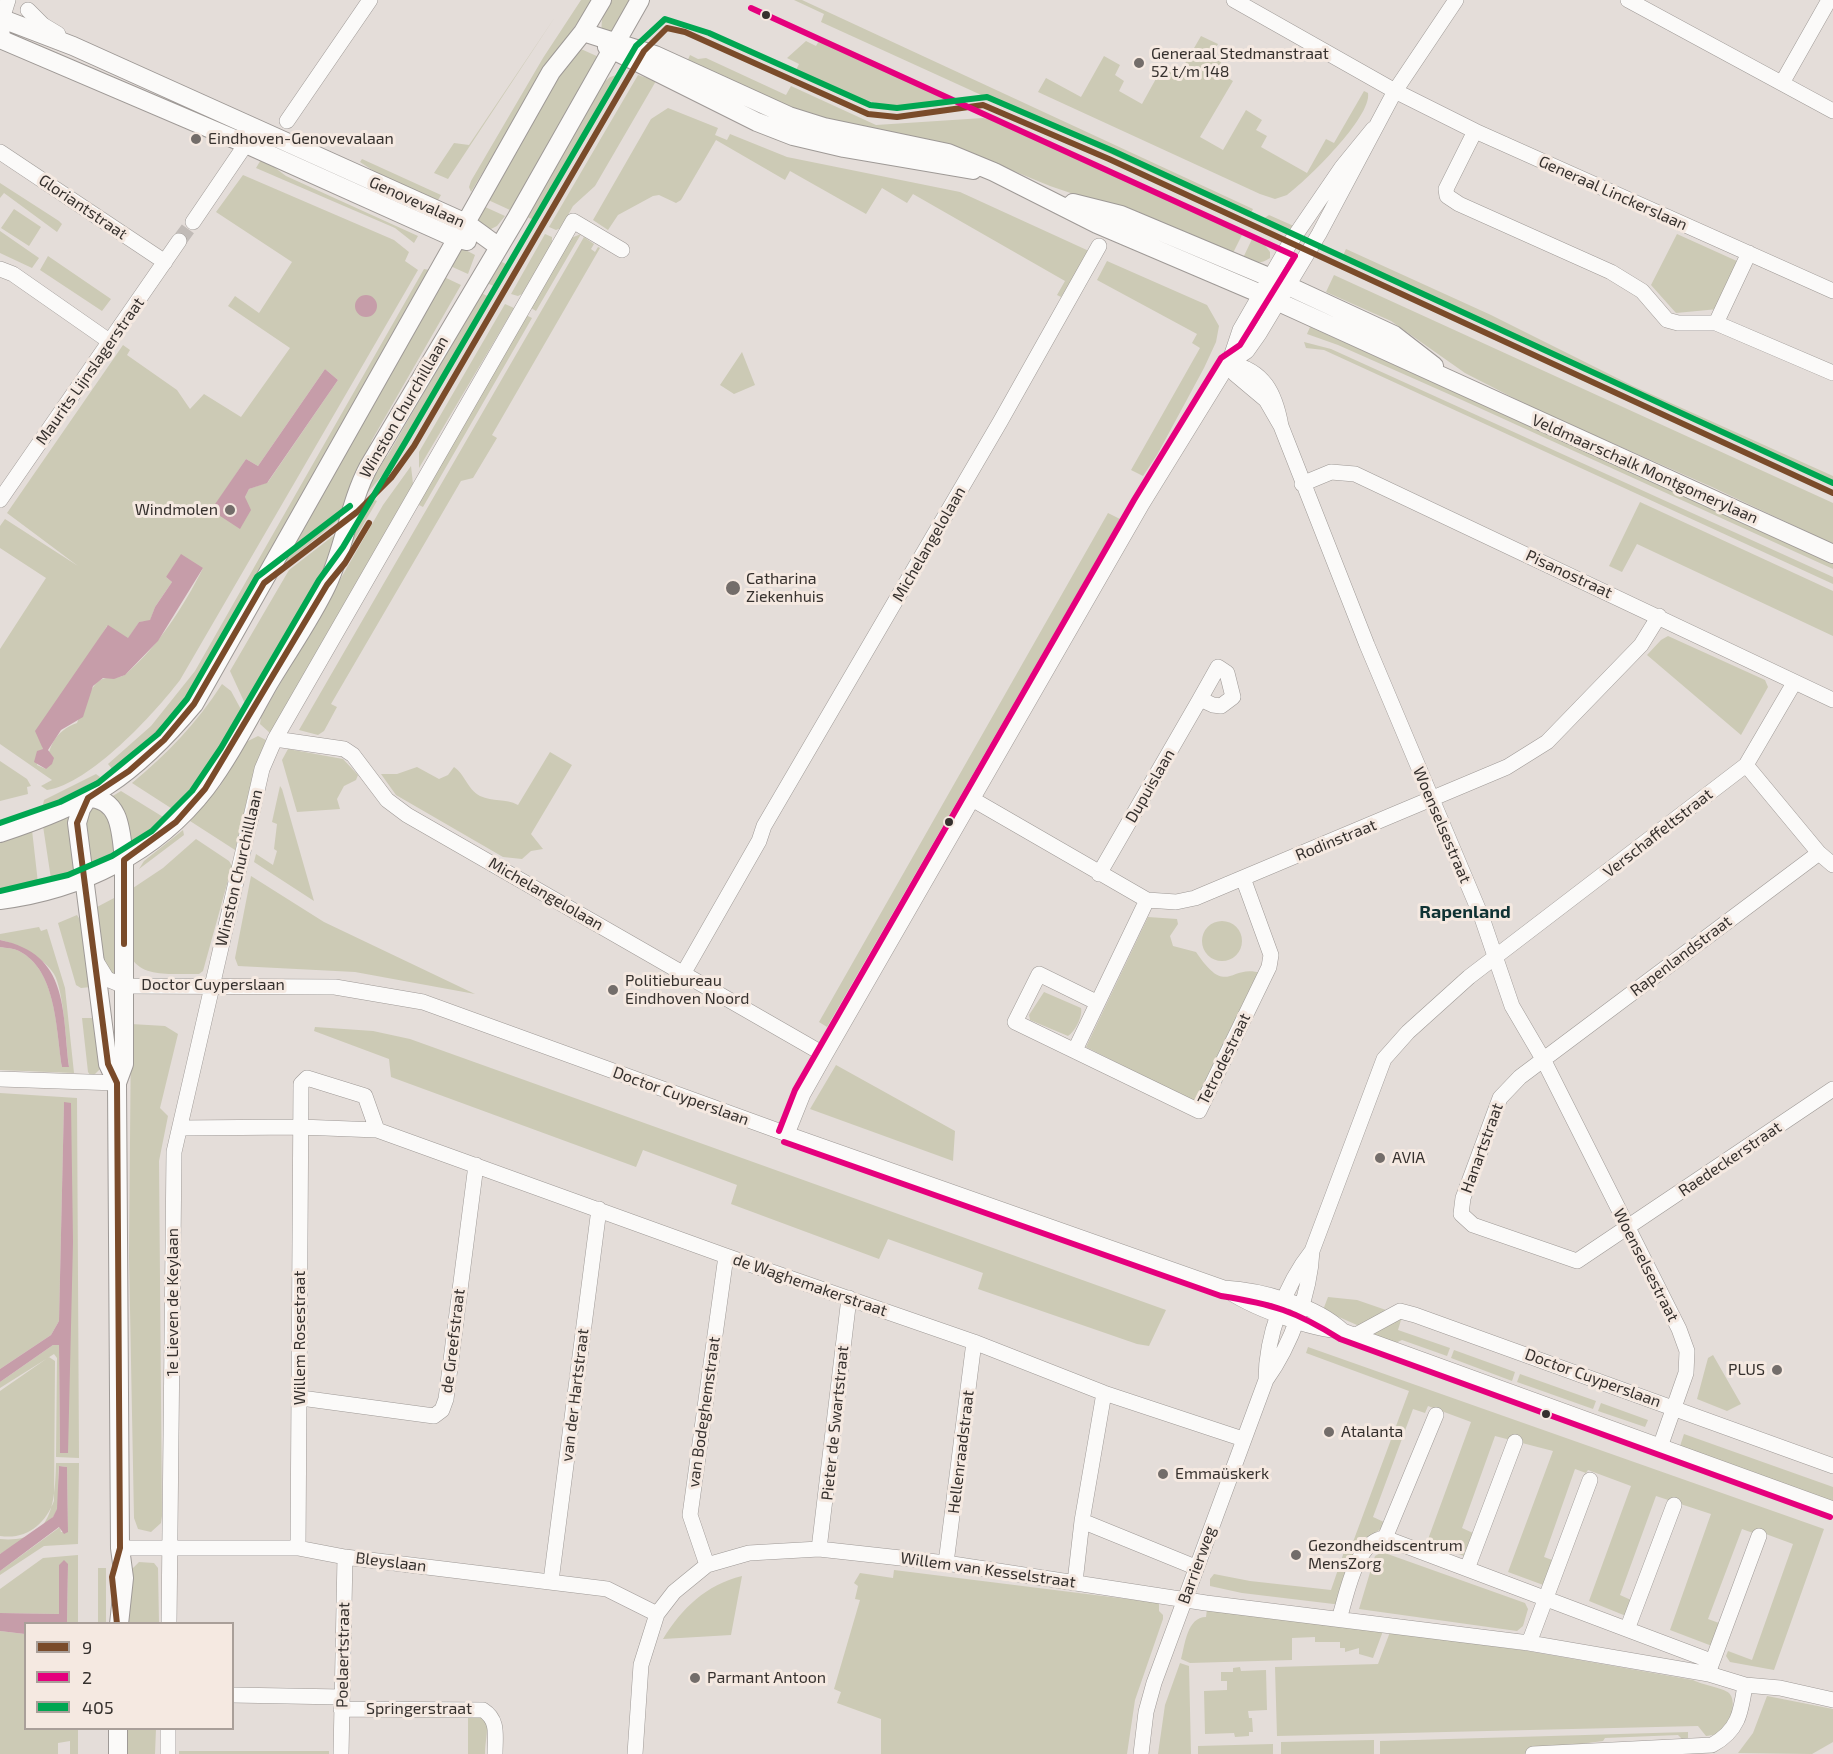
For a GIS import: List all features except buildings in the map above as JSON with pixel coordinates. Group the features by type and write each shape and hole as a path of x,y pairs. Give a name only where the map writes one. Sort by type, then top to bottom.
{"main road":[{"path":"0,833 39,820 88,798 116,782 164,740 194,704 552,72 583,32 602,0"},
{"name":"Winston Churchilllaan","path":"0,900 48,892 84,880 124,860 176,822 205,789 327,585 361,481 499,247 640,0"},
{"name":"Genovevalaan","path":"5,11 73,46 466,223 499,247"},
{"name":"Veldmaarschalk Montgomerylaan","path":"583,32 615,46 757,122 793,136 962,170 994,171 1097,224 1261,294 1833,554"},
{"name":"Genovevalaan","path":"1,39 246,144 458,239 499,247"},
{"name":"Veldmaarschalk Montgomerylaan","path":"1046,196 1121,215 1288,285 1394,335 1457,383"},
{"path":"88,798 98,798 112,808 121,829 124,860 124,1064 117,1083 120,1548 112,1577 118,1622"},
{"path":"88,798 81,809 77,823 108,1064 117,1083"},
{"path":"118,1730 118,1754"}],"street":[{"path":"287,121 370,0"},
{"name":"Generaal Linckerslaan","path":"1234,0 1252,4 1395,91 1475,131 1833,291"},
{"path":"1229,363 1247,351 1278,302 1356,168 1373,129 1395,91 1456,0"},
{"path":"1628,0 1833,111"},
{"path":"1782,83 1829,0"},
{"path":"1,39 5,11 31,5 43,26 73,46"},
{"path":"787,1134 803,1094 825,1055 1142,504 1229,363 1240,330 1322,196 1373,129"},
{"path":"1475,131 1446,189 1447,196 1459,204 1611,272 1642,291 1667,320 1678,323 1716,322 1833,373"},
{"path":"193,222 246,144"},
{"name":"Gloriantstraat","path":"0,152 165,262"},
{"name":"Winston Churchilllaan","path":"212,985 262,769 275,739 573,221 622,250"},
{"name":"Maurits Lijnslagerstraat","path":"0,500 179,241"},
{"name":"Michelangelolaan","path":"683,974 759,841 764,826 994,432 1099,246"},
{"path":"1716,322 1749,253"},
{"path":"0,269 13,274 110,341"},
{"name":"Woenselsestraat","path":"1229,363 1235,374 1266,400 1281,426 1302,484 1431,800 1482,918 1512,1006 1543,1059 1679,1329 1687,1351 1686,1373 1660,1447"},
{"name":"Pisanostraat","path":"1302,484 1331,472 1355,474 1833,700"},
{"name":"Rodinstraat","path":"972,799 1098,874 1147,900 1176,902 1195,898 1507,767 1547,742 1641,645 1659,616"},
{"name":"Verschaffeltstraat","path":"1312,1251 1384,1059 1408,1032 1469,977 1746,765 1794,683"},
{"name":"Dupuislaan","path":"1098,874 1200,699"},
{"name":"Michelangelolaan","path":"275,739 344,749 353,754 387,800 407,815 825,1055"},
{"path":"1746,765 1819,853 1833,865"},
{"name":"Rapenlandstraat","path":"1543,1059 1819,853"},
{"name":"Tetrodestraat","path":"1096,1002 1039,974 1015,1022 1199,1111 1269,967 1272,955 1243,878"},
{"path":"1075,1050 1096,1002 1147,900"},
{"name":"Doctor Cuyperslaan","path":"95,959 107,979 124,986 335,987 423,1002 787,1134 1224,1288 1263,1293 1282,1308 1298,1313 1324,1331 1348,1334 1833,1509"},
{"name":"1e Lieven de Keylaan","path":"170,1622 174,1152 212,985"},
{"name":"Doctor Cuyperslaan","path":"100,1008 109,996 124,986"},
{"name":"Hanartstraat","path":"1543,1059 1500,1098 1463,1198 1461,1214 1473,1225 1577,1261 1627,1228"},
{"path":"300,1127 301,1084 307,1078 365,1096 377,1130"},
{"path":"0,1079 117,1083"},
{"name":"Raedeckerstraat","path":"1627,1228 1833,1089"},
{"name":"de Waghemakerstraat","path":"180,1128 300,1127 377,1130 726,1256 974,1342 1104,1393 1243,1439"},
{"name":"Willem Rosestraat","path":"298,1548 301,1398 300,1127"},
{"name":"de Greefstraat","path":"301,1398 434,1416 442,1410 446,1399 476,1165"},
{"name":"van der Hartstraat","path":"551,1581 599,1209"},
{"name":"Barrierweg","path":"1266,1380 1266,1359 1282,1308 1298,1269 1312,1251"},
{"name":"Barrierweg","path":"1141,1754 1148,1702 1195,1566 1243,1439 1266,1380 1279,1362 1298,1313 1311,1271 1312,1251"},
{"name":"van Bodeghemstraat","path":"707,1565 690,1515 726,1256"},
{"name":"Pieter de Swartstraat","path":"819,1549 849,1298"},
{"name":"Doctor Cuyperslaan","path":"1348,1334 1400,1311 1833,1466"},
{"name":"Hellenraadstraat","path":"946,1563 974,1342"},
{"path":"1075,1582 1082,1521 1104,1393"},
{"path":"1339,1619 1361,1553 1371,1542 1385,1538 1436,1414"},
{"path":"1467,1569 1515,1442"},
{"path":"1529,1643 1590,1480"},
{"path":"1628,1627 1674,1505"},
{"path":"1082,1521 1195,1566"},
{"path":"1710,1667 1759,1536"},
{"name":"Willem van Kesselstraat","path":"1385,1538 1546,1600 1628,1627 1745,1685 1780,1688 1833,1700"},
{"name":"Bleyslaan","path":"120,1548 171,1550 298,1548 345,1557 551,1581 607,1590 657,1614"},
{"name":"Willem van Kesselstraat","path":"657,1614 674,1592 707,1565 749,1553 819,1549 946,1563 1184,1599 1710,1667"},
{"name":"Poelaertstraat","path":"341,1754 345,1557"},
{"path":"635,1754 641,1665 657,1614"},
{"path":"1533,1754 1712,1745 1726,1737 1739,1720 1745,1685"},
{"path":"234,1695 342,1703"},
{"name":"Springerstraat","path":"342,1703 483,1710 492,1715 495,1725 495,1754"},
{"path":"168,1730 168,1754"}],"shaded area":[{"path":"581,0 594,0 551,59 471,192 469,187 471,181 543,58"},
{"path":"610,0 634,0 614,35 602,31 602,19"},
{"path":"794,0 802,0 1253,209 1249,217 821,22 824,14"},
{"path":"555,17 448,179 434,173 454,143 469,145"},
{"path":"1201,36 1218,44 1212,55 1222,61 1216,71 1233,81 1200,137 1223,150 1246,110 1262,120 1256,130 1267,136 1261,147 1307,173 1326,139 1334,143 1364,91 1368,93 1360,117 1349,132 1322,163 1287,195 1275,199 1260,194 1038,92 1046,78 1081,97 1104,56 1120,65 1115,75 1124,81 1119,91 1142,104 1163,66 1179,74"},
{"path":"820,39 948,97 950,104 908,108 889,106 852,96 795,72 799,64 787,58 806,41 816,46"},
{"path":"581,49 601,58 525,190 510,210 486,199 562,67"},
{"path":"690,55 698,59 706,58 786,95 791,86 876,125 983,118 999,121 1243,233 1232,255 1103,204 1050,186 948,144 848,125 790,109 687,62"},
{"path":"620,74 536,221 525,216 601,85 610,77"},
{"path":"638,75 656,81 595,186 573,206 561,228 556,230 549,227"},
{"path":"668,108 718,128 715,135 727,140 730,134 787,157 960,192 1089,251 1061,297 1057,295 1065,281 913,194 907,203 882,188 866,214 790,171 785,180 716,140 681,200 676,203 659,195 653,196 618,215 608,230 593,220 651,119"},
{"path":"262,158 286,176 418,236 414,243 395,228 256,168"},
{"path":"362,159 441,195 437,202 389,181 360,162"},
{"path":"243,175 394,240 409,252 405,261 418,270 180,680 138,728 101,761 64,785 47,790 41,786 52,780 0,744 0,649 46,578 0,548 0,526 5,519 78,566 7,513 123,345 130,350 127,355 177,390 190,409 204,394 241,417 290,348 228,306 235,296 259,313 292,262 216,212","holes":["325,369 338,380 268,482 249,489 245,497 246,503 212,510 246,459 258,466","203,568 179,611 150,650 124,675 106,678 96,684 88,696 77,723 63,730 54,741 46,769 37,765 43,749 40,738 107,626 128,639 139,622 150,621 155,607 172,582 166,577"]},
{"path":"0,183 59,221 62,224 57,232 4,193 0,198"},
{"path":"483,206 505,216 497,226 489,230 475,220"},
{"path":"14,209 41,227 29,246 1,228"},
{"path":"1269,215 1296,227 1282,231 1260,221"},
{"path":"0,231 39,258 32,268 0,253"},
{"path":"545,234 552,237 552,244 522,294 518,296 511,294"},
{"path":"581,234 536,311 531,308 571,238"},
{"path":"1677,234 1739,262 1718,309 1676,313 1651,285"},
{"path":"584,237 594,244 591,249 595,252 598,247 600,248 492,435 497,438 473,478 461,481 331,704 337,707 324,731 318,735 299,730"},
{"path":"1253,237 1261,240 1270,252 1270,258 1263,262 1256,262 1243,258"},
{"path":"460,247 475,255 468,274 448,265"},
{"path":"1346,249 1491,315 1633,386 1833,476 1833,484 1342,258"},
{"path":"48,256 111,299 102,311 40,270"},
{"path":"500,261 510,266 498,288 487,283"},
{"path":"1107,261 1207,305 1219,326 1216,342 1204,368 1157,455 1143,476 1131,470 1200,348 1192,343 1197,334 1097,280"},
{"path":"424,269 430,270 197,683 159,729 113,770 108,764 151,726 195,671"},
{"path":"1334,275 1833,503 1833,544 1712,487 1535,409 1465,373 1391,321 1326,292"},
{"path":"442,276 461,285 372,440 343,516 281,567"},
{"path":"481,293 492,298 400,454 359,503 366,479 388,455"},
{"path":"366,295 374,298 377,306 374,314 366,317 358,314 355,306 358,298"},
{"path":"505,304 514,308 419,468 419,452"},
{"path":"526,315 532,318 423,507 419,505 427,486"},
{"path":"1310,327 1833,562 1833,569 1462,400 1338,345 1307,334"},
{"path":"1304,342 1331,349 1833,577 1833,584 1324,350 1306,348"},
{"path":"742,352 755,385 734,394 720,385"},
{"path":"325,369 338,380 267,483 249,489 245,497 251,510 240,529 211,510 246,459 258,466"},
{"path":"411,466 413,484 270,733 260,724 261,717 383,505"},
{"path":"375,500 377,501 341,563 352,522"},
{"path":"1640,502 1833,591 1833,636 1637,544 1622,572 1609,566"},
{"path":"1108,513 1120,519 827,1027 819,1022"},
{"path":"337,533 321,582 247,708 230,671 289,570"},
{"path":"181,554 203,568 158,641 125,675 114,679 103,678 93,686 83,717 61,730 48,750 54,758 52,764 46,769 34,762 37,751 43,749 35,731 108,625 128,638 139,622 150,620 155,607 172,582 166,577"},
{"path":"1668,636 1765,680 1768,687 1741,735 1647,655"},
{"path":"222,684 231,691 244,715 229,743 177,812 132,783 181,737"},
{"path":"258,736 266,740 254,771 235,850 190,821 220,786 246,742"},
{"path":"288,749 343,759 358,775 356,780 344,786 337,799 340,809 297,812 282,760"},
{"path":"550,752 572,765 531,834 543,849 531,851 522,859 503,857 396,795 381,774 397,774 417,767 439,779 448,775 454,767 480,796 518,805"},
{"path":"0,761 27,779 31,786 27,787 28,794 0,801"},
{"path":"96,774 100,777 99,779 42,809 44,800"},
{"path":"280,786 314,901 254,862 256,854 273,865 277,851 274,849 277,824 272,822"},
{"path":"121,791 168,820 132,849 111,797"},
{"path":"95,807 109,813 118,854 89,868 83,827 85,819"},
{"path":"72,814 77,870 51,879 43,826"},
{"path":"32,830 38,883 0,890 0,840"},
{"path":"183,830 184,835 139,869 144,861"},
{"path":"196,839 229,861 232,866 203,971 199,974 162,974 145,970 132,959 130,890 163,868"},
{"path":"251,876 324,922 475,994 355,972 238,966 235,958"},
{"path":"116,897 116,977 104,964 97,907"},
{"path":"77,915 82,923 91,987 81,988 76,985 58,923"},
{"path":"1148,917 1177,919 1178,924 1170,936 1173,946 1196,952 1215,974 1222,977 1250,971 1261,973 1197,1103 1086,1047"},
{"path":"1222,921 1236,927 1242,941 1236,955 1222,961 1208,955 1202,941 1208,927"},
{"path":"39,927 41,931 47,929 65,988 74,1073 0,1070 0,947 19,951 32,960 41,972 48,986 56,1019 62,1067 69,1067 62,1005 54,974 50,968 30,953 14,944 0,940 0,934"},
{"path":"0,940 22,947 39,958 50,971 58,987 62,1005 69,1067 62,1067 53,1003 41,972 32,960 19,951 0,947"},
{"path":"1044,992 1081,1008 1078,1024 1068,1036 1030,1020 1029,1015"},
{"path":"82,1018 95,1018 101,1068 94,1075 88,1072"},
{"path":"131,1024 165,1026 178,1034 160,1108 168,1116 159,1161 162,1516 161,1523 151,1532 138,1529 134,1518 129,1257"},
{"path":"315,1027 373,1031 410,1039 1166,1310 1149,1346 1137,1344 978,1289 983,1273 888,1239 879,1259 731,1204 737,1185 643,1150 636,1167 391,1077 389,1059 314,1031"},
{"path":"836,1065 955,1131 953,1161 810,1109"},
{"path":"0,1093 77,1098 79,1458 56,1457 57,1358 54,1354 0,1388 0,1382 53,1345 59,1345 60,1453 71,1104 64,1103 59,1321 51,1335 0,1369"},
{"path":"64,1102 71,1103 73,1242 68,1453 60,1453 59,1345 53,1345 0,1382 0,1369 51,1335 59,1321"},
{"path":"1328,1297 1357,1300 1386,1310 1362,1325 1357,1325 1323,1310"},
{"path":"1397,1319 1401,1320 1398,1330 1450,1348 1447,1356 1402,1340 1393,1344 1370,1334"},
{"path":"1308,1347 1824,1529 1774,1670 1730,1662 1726,1656 1728,1651 1752,1660 1793,1544 1755,1530 1753,1533 1742,1529 1708,1619 1719,1623 1712,1646 1670,1630 1711,1514 1656,1496 1620,1595 1631,1600 1626,1616 1589,1601 1631,1486 1588,1470 1586,1473 1575,1469 1544,1557 1555,1561 1546,1586 1508,1572 1553,1451 1495,1436 1462,1528 1473,1533 1464,1556 1427,1542 1471,1422 1428,1406 1425,1413 1413,1409 1373,1517 1384,1522 1382,1528 1363,1541 1342,1605 1242,1593 1210,1586 1210,1579 1214,1574 1250,1581 1331,1590 1345,1549 1353,1542 1409,1391 1306,1353"},
{"path":"1454,1350 1515,1372 1512,1381 1451,1358"},
{"path":"1713,1355 1741,1404 1727,1411 1697,1399 1708,1358"},
{"path":"49,1357 55,1361 54,1501 46,1517 34,1529 10,1537 0,1536 0,1391"},
{"path":"1520,1374 1596,1401 1593,1409 1517,1382"},
{"path":"1601,1403 1648,1420 1645,1427 1598,1411"},
{"path":"1684,1434 1833,1487 1833,1502 1680,1446"},
{"path":"56,1463 79,1463 78,1544 44,1546 0,1575 0,1571 60,1527 61,1532 68,1532 67,1467 59,1466 58,1505 53,1516 48,1523 32,1535 0,1554 0,1539 18,1539 31,1535 48,1518 52,1506"},
{"path":"59,1466 67,1467 68,1532 64,1534 59,1527 0,1571 0,1554 53,1517 57,1509"},
{"path":"1382,1552 1525,1603 1528,1609 1523,1626 1517,1631 1359,1609 1375,1556"},
{"path":"78,1555 78,1622 67,1622 68,1564 59,1565 59,1614 0,1613 0,1589 43,1558"},
{"path":"64,1560 68,1564 67,1622 24,1622 24,1634 0,1631 0,1613 59,1614 59,1565"},
{"path":"139,1562 154,1563 158,1568 159,1622 128,1622 130,1571"},
{"path":"98,1568 106,1568 106,1622 98,1622"},
{"path":"894,1570 1159,1603 1159,1611 1163,1619 1135,1700 1127,1754 881,1754 881,1719 837,1703 841,1692 834,1689 860,1600 855,1599 858,1586 854,1583 860,1573 893,1578"},
{"path":"742,1576 731,1635 663,1639 678,1617 696,1599 717,1585"},
{"path":"1207,1609 1383,1631 1373,1658 1359,1654 1359,1648 1345,1652 1345,1648 1340,1648 1340,1642 1315,1642 1315,1637 1292,1638 1292,1660 1190,1663 1181,1659 1186,1640 1195,1622 1206,1617"},
{"path":"0,1631 24,1634 24,1730 78,1730 78,1754 70,1754 70,1741 58,1743 58,1754 0,1754"},
{"path":"1390,1632 1522,1650 1693,1680 1729,1693 1733,1701 1732,1712 1724,1730 1718,1734 1706,1736 1698,1726 1277,1736 1275,1667 1378,1664"},
{"path":"1180,1663 1189,1666 1191,1754 1158,1754 1165,1705"},
{"path":"1240,1667 1241,1671 1266,1670 1267,1710 1248,1711 1249,1718 1252,1718 1253,1732 1249,1732 1249,1736 1235,1737 1234,1733 1205,1734 1204,1691 1227,1690 1227,1681 1221,1681 1221,1672 1233,1672 1233,1668"},
{"path":"1767,1696 1833,1709 1833,1742 1812,1754 1738,1753 1753,1733"},
{"path":"468,1714 478,1714 487,1721 485,1754 468,1754"},
{"path":"127,1730 156,1730 155,1754 127,1754"},
{"path":"1688,1732 1688,1738 1682,1739 1678,1735 1605,1738 1603,1741 1536,1750 1525,1754 1380,1754 1380,1741"},
{"path":"1374,1740 1374,1754 1281,1754 1281,1742"},
{"path":"1273,1744 1273,1754 1198,1754 1198,1746"},
{"path":"179,1751 329,1751 329,1754 179,1754"}],"tunnel":[{"path":"179,241 193,222"}],"transit line":[{"name":"2","path":"751,8 1295,256 1240,345 1221,358 1134,500 795,1090 779,1131"},
{"name":"405","path":"0,891 68,875 112,856 152,831 192,791 221,748 319,580 343,547 636,46 665,19 709,33 870,105 897,108 987,97 1113,151 1833,483"},
{"name":"9","path":"117,1622 112,1577 120,1548 117,1083 108,1064 77,823 88,798 129,771 164,740 194,704 264,583 357,512 391,478 414,446 644,51 667,28 685,32 868,114 897,117 983,105 1109,159 1833,493"},
{"name":"405","path":"0,823 60,802 98,783 158,734 187,699 257,577 350,506"},
{"name":"9","path":"124,944 124,860 176,822 205,789 327,585 345,563 369,523"},
{"name":"2","path":"784,1142 1221,1296 1283,1310 1340,1339 1830,1517"}],"place":[{"name":"Generaal Stedmanstraat 52 t/m 148","path":"1139,63"},
{"name":"Eindhoven-Genovevalaan","path":"196,139"},
{"name":"Windmolen","path":"230,510"},
{"name":"Catharina Ziekenhuis","path":"733,588"},
{"name":"Politiebureau Eindhoven Noord","path":"613,990"},
{"name":"AVIA","path":"1380,1158"},
{"name":"PLUS","path":"1777,1370"},
{"name":"Atalanta","path":"1329,1432"},
{"name":"Emmaüskerk","path":"1163,1474"},
{"name":"Gezondheidscentrum MensZorg","path":"1296,1555"},
{"name":"Parmant Antoon","path":"695,1678"}],"district":[{"name":"Rapenland","path":"1465,912"}]}
